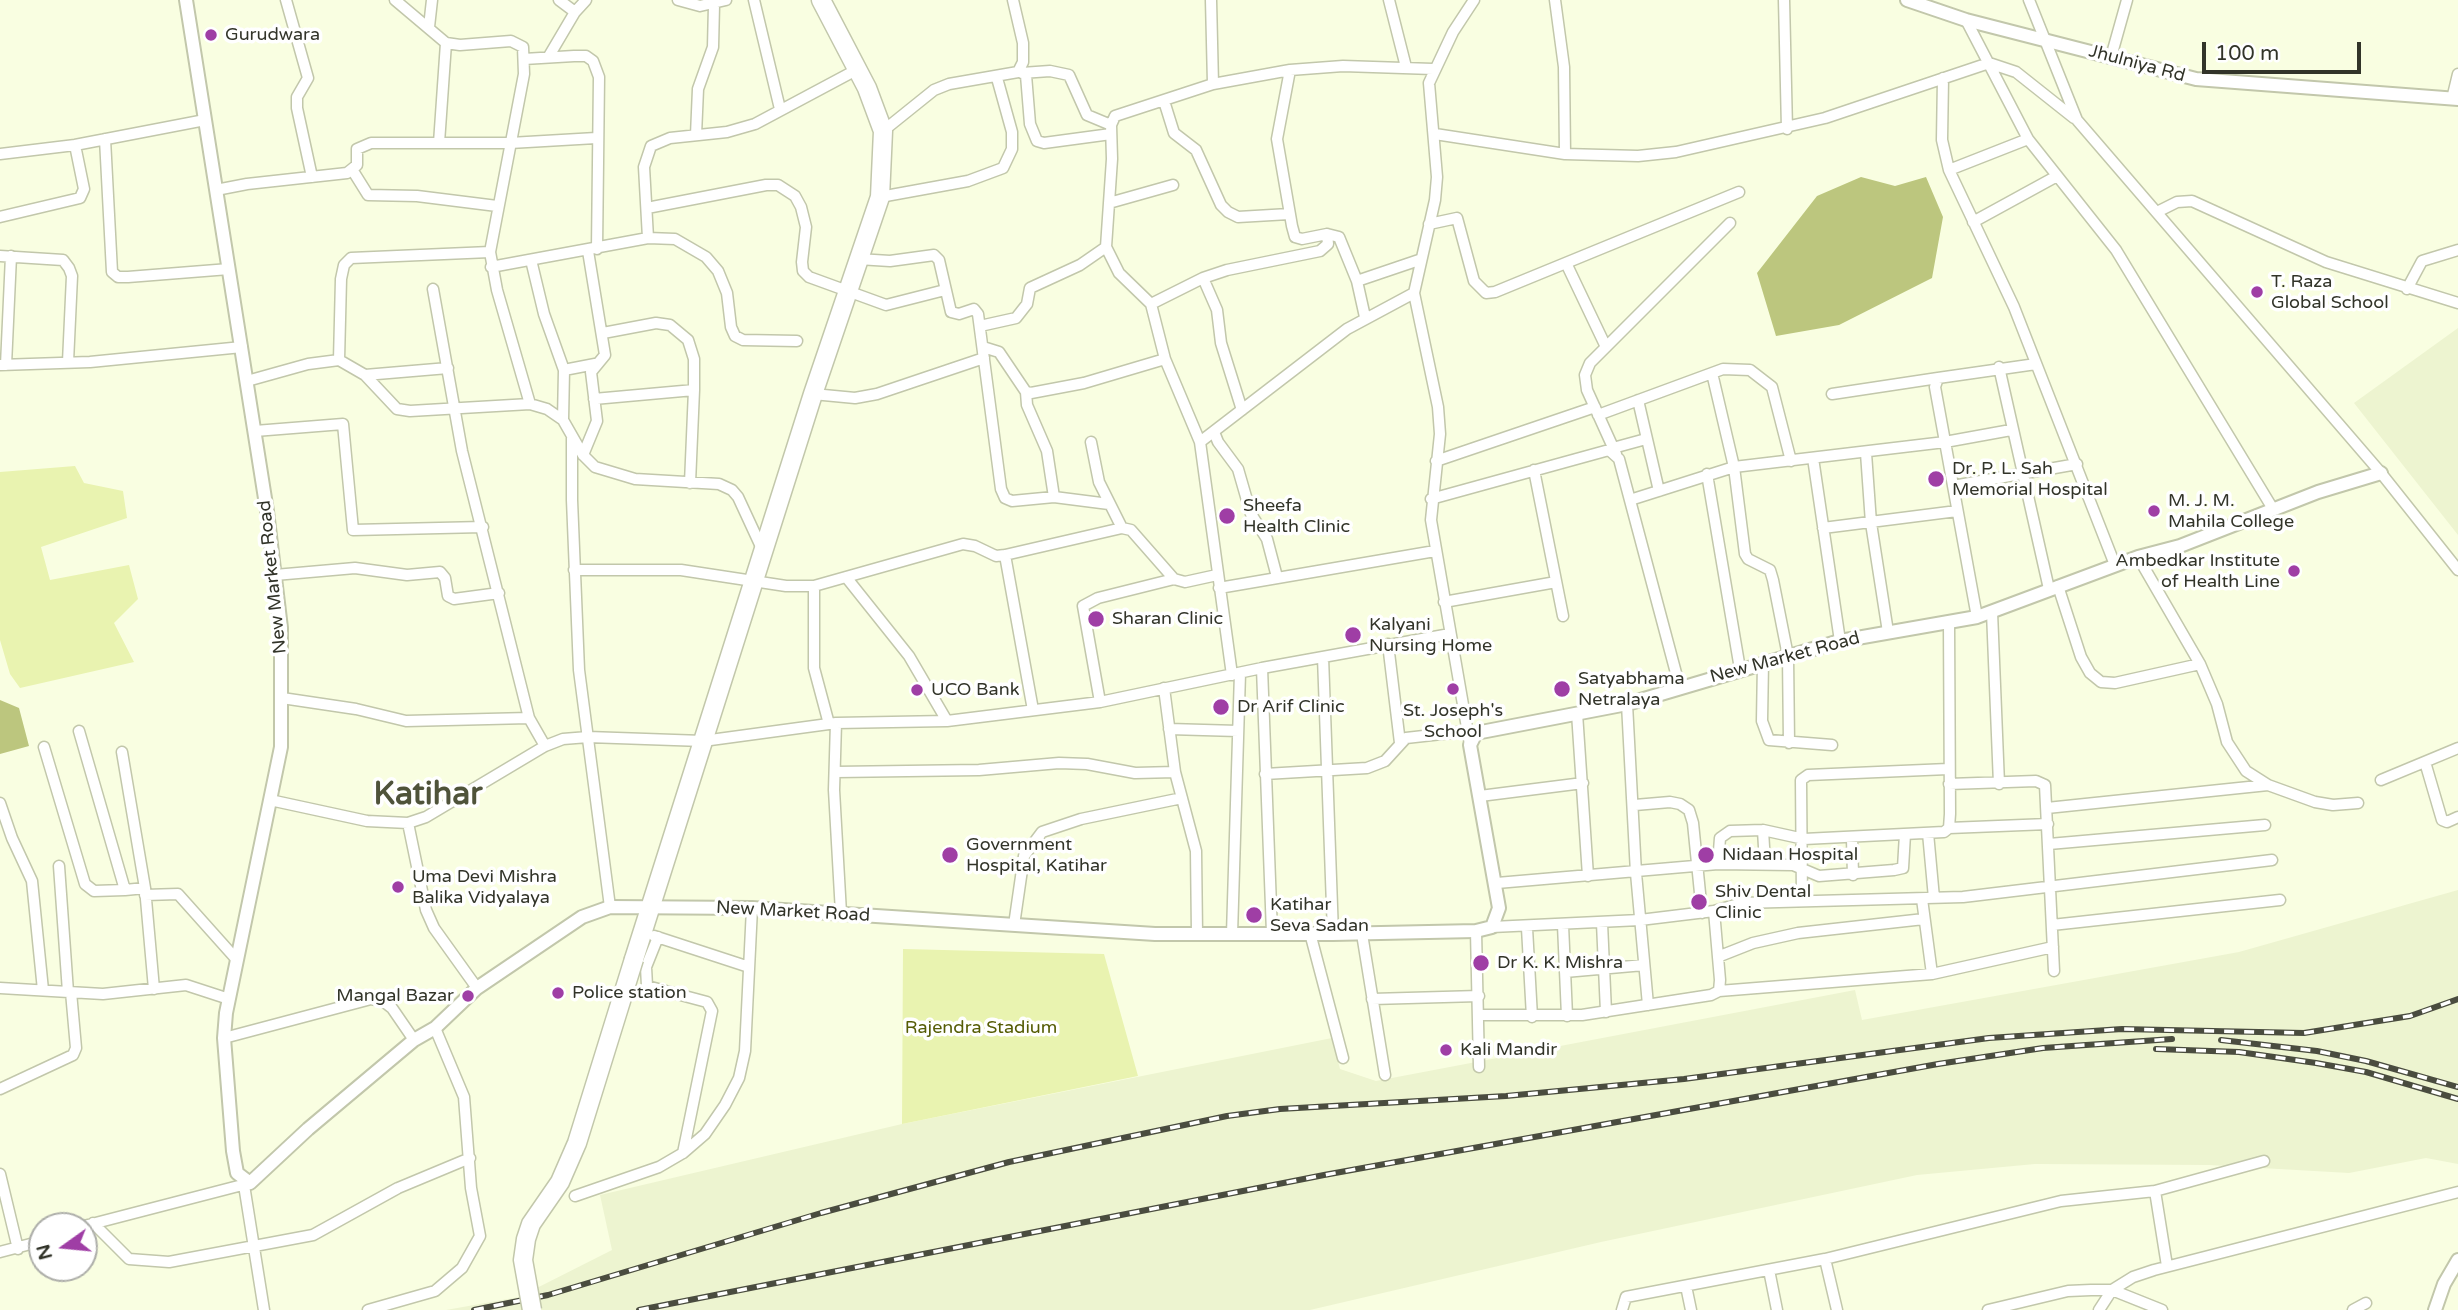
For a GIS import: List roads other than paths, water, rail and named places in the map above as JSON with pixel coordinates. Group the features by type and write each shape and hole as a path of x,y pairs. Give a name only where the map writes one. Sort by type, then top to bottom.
{"highway":[{"path":"533,1310 523,1260 526,1239 531,1224 560,1182 578,1143 634,958 651,934 650,908 756,581 813,394 880,197 883,131 858,69 821,0"}],"street":[{"name":"New Market Road","path":"186,0 255,430 281,628 281,747 229,999 224,1038 237,1173 247,1184 414,1040 435,1028 477,988 582,917 610,907 752,908 1155,934 1362,934 1476,931 1492,928"},
{"path":"286,0 308,78 297,97 296,108 312,177"},
{"path":"395,0 446,43 460,45 512,41 523,47 524,59 490,252 491,267 530,404"},
{"path":"429,27 432,0"},
{"path":"559,0 575,12"},
{"path":"550,56 575,12 586,0"},
{"path":"678,0 700,6 714,5 726,0"},
{"path":"754,0 780,109"},
{"path":"1013,0 1023,43 1022,73 1030,124 1037,141 1044,143 1111,130"},
{"path":"1211,0 1213,84"},
{"path":"1389,0 1406,67"},
{"path":"1474,0 1433,69 1429,83 1437,177 1414,293 1438,407 1440,434 1431,499 1435,551 1497,883 1499,908 1492,928 1640,920 1708,912 1742,902 1923,899 2272,860"},
{"path":"1555,0 1564,67 1565,154"},
{"path":"1784,0 1787,129"},
{"name":"Jhulniya Rd","path":"1907,0 1966,20 2196,79 2455,99"},
{"path":"2029,0 2077,120"},
{"path":"2111,57 2127,0"},
{"path":"696,135 698,89 713,47 714,5"},
{"path":"1966,20 2028,139 2116,250 2273,509"},
{"path":"439,143 446,43"},
{"path":"524,59 586,56 593,61 599,77 593,250 605,355 595,364 564,370"},
{"path":"1435,134 1565,154 1638,156 1676,152 1787,129 1989,63 2016,72 2077,120 2381,473 2458,570"},
{"path":"1232,934 1238,730 1236,674 1217,575 1200,442 1165,359 1151,304 1119,273 1106,247 1111,130 1115,116 1213,84 1290,70 1406,67 1433,69"},
{"path":"648,238 644,167 651,146 670,138 742,128 767,119 780,109 858,69"},
{"path":"1290,70 1278,139 1295,237 1302,239 1327,234 1339,237 1344,243 1357,281 1366,317"},
{"path":"883,131 934,90 949,84 1050,71 1069,75 1087,115 1111,130"},
{"path":"2455,99 2458,74"},
{"path":"880,197 968,181 1003,168 1012,149 1012,132 997,78"},
{"path":"1943,78 1942,140 1949,170 2014,307 2115,565"},
{"path":"1164,101 1174,133 1196,150 1221,205 1228,212 1238,217 1289,214"},
{"path":"0,154 75,145 205,120"},
{"path":"216,190 353,171 357,165 357,149 363,144 510,143 596,138"},
{"path":"105,139 112,271 118,277 128,277 229,269"},
{"path":"1949,170 2028,139"},
{"path":"0,217 80,198 84,189 75,145"},
{"path":"353,171 368,195 417,196 497,206"},
{"path":"1973,222 2057,176"},
{"path":"648,208 766,185 787,189 795,196 805,218 803,271 809,277 886,305 945,290"},
{"path":"1109,204 1173,185"},
{"path":"1429,224 1457,218 1474,281 1486,293 1739,192"},
{"path":"2157,212 2177,202 2192,201 2287,247 2407,289 2458,303"},
{"path":"1680,688 1619,459 1587,390 1584,375 1590,363 1730,223"},
{"path":"1151,304 1203,278 1320,251 1328,244 1327,234"},
{"path":"491,267 648,238 675,239 706,257 718,271 727,293 731,327 735,336 743,340 797,341"},
{"path":"980,326 1016,318 1027,304 1030,288 1068,272 1106,247"},
{"path":"2407,289 2422,261 2458,250"},
{"path":"339,360 341,279 344,265 351,258 490,252"},
{"path":"858,259 903,261 934,255 939,260 951,312 959,314 974,309 978,314 1005,498 1012,501 1054,497 1109,504"},
{"path":"68,362 72,276 69,268 63,260 5,256 3,365 68,362 242,347"},
{"path":"531,260 544,314 564,370 563,420"},
{"path":"1357,281 1419,260"},
{"path":"1566,263 1606,347"},
{"path":"1203,278 1217,310 1221,344 1242,410"},
{"path":"433,289 454,409 529,718 545,746"},
{"path":"1200,442 1366,317 1414,293"},
{"path":"603,333 656,323 670,325 688,340 694,359 690,483"},
{"path":"813,394 855,398 877,394 994,349 1004,357 1026,392 1027,405 1047,451 1054,497"},
{"path":"1026,392 1084,383 1165,359"},
{"path":"247,381 289,368 339,360 365,375 397,409 454,409 530,404 547,409 563,420 583,455 595,467 635,479 719,484 732,490 738,497 764,553"},
{"path":"583,455 597,421 591,381 595,364"},
{"path":"1832,394 2036,364"},
{"path":"365,375 448,368"},
{"path":"1436,461 1638,400 1712,373 1736,368 1750,370 1772,387 1791,461"},
{"path":"1999,368 2021,474 2053,588 2090,673 2101,682 2115,683 2200,664"},
{"path":"1712,373 1734,467 1745,554 1748,559 1770,570 1788,656 1789,743"},
{"path":"1938,378 1935,387 1936,400 1977,617"},
{"path":"594,398 694,390"},
{"path":"1638,400 1659,491"},
{"path":"255,430 343,424 353,530 483,527"},
{"path":"1630,500 1734,467 1866,453 2011,430"},
{"path":"1214,432 1238,469 1251,514 1271,550 1277,577"},
{"path":"572,437 579,670 610,907"},
{"path":"1613,448 1646,439"},
{"path":"1091,442 1100,482 1122,528"},
{"path":"1431,499 1609,450 1619,459"},
{"path":"1866,453 1871,523 1888,632"},
{"path":"1813,458 1840,640"},
{"path":"1953,486 2077,464"},
{"path":"1534,470 1563,615"},
{"name":"New Market Road","path":"1470,745 1476,733 1488,729 1627,704 1840,640 1977,617 2115,565 2180,546 2273,509 2381,473"},
{"path":"1707,474 1740,669"},
{"path":"1823,528 1957,510"},
{"path":"574,570 681,570 814,586 963,544 975,546 996,556 1122,528 1131,530 1174,579"},
{"path":"1219,587 1435,551"},
{"path":"1005,555 1033,710"},
{"path":"2138,557 2200,664 2235,758 2246,771 2268,785 2315,802 2333,805 2358,803"},
{"path":"275,575 355,568 407,575 440,572 445,578 448,596 454,598 499,593"},
{"path":"1101,702 1083,606 1098,598 1174,579 1185,582 1217,575"},
{"path":"846,577 909,656 947,721"},
{"path":"1444,601 1556,582"},
{"path":"814,586 813,660 833,723 841,913"},
{"path":"1992,612 1999,783"},
{"path":"1949,623 1949,828"},
{"path":"270,800 367,821 390,824 408,822 439,810 545,746 563,739 588,737 703,741 833,723 947,721 1101,702 1262,668 1451,634"},
{"path":"1388,644 1400,743"},
{"path":"1323,657 1333,934"},
{"path":"1763,662 1764,732 1769,740 1832,745"},
{"path":"1262,668 1272,933"},
{"path":"1164,688 1175,772 1196,851 1197,934"},
{"path":"282,698 356,709 407,721 529,718"},
{"path":"1627,704 1635,805 1636,873 1648,1005"},
{"path":"1577,713 1588,876"},
{"path":"1169,729 1238,730"},
{"path":"79,731 125,890"},
{"path":"1265,774 1377,765 1406,738 1468,731"},
{"path":"44,747 85,884 94,891 125,890 178,894 237,960"},
{"path":"2381,780 2458,748"},
{"path":"122,752 145,891 154,989"},
{"path":"2425,762 2442,820 2447,822 2458,817"},
{"path":"835,772 979,770 1059,763 1087,764 1135,774 1175,772"},
{"path":"1802,901 1804,839 1801,780 1808,775 1948,769"},
{"path":"1949,785 2041,782 2045,785 2054,971"},
{"path":"1480,796 1583,783"},
{"path":"2047,807 2268,785"},
{"path":"1014,925 1024,856 1042,832 1081,818 1182,798"},
{"path":"1635,805 1670,802 1689,810 1698,867 1720,956 1719,991"},
{"path":"0,803 12,838 32,881 43,990"},
{"path":"408,822 426,910 433,928 477,988"},
{"path":"1718,864 1720,838 1724,833 1763,830 1804,839 1852,839 1937,834 1949,828 2048,824"},
{"path":"2049,844 2265,825"},
{"path":"1763,830 1765,864"},
{"path":"1928,833 1934,898"},
{"path":"1497,883 1718,864 1765,864 1801,868 1809,874 1819,876 1853,875 1903,868 1905,834"},
{"path":"1852,839 1853,875"},
{"path":"0,1089 73,1055 76,1048 59,866"},
{"path":"1923,899 1932,974"},
{"path":"2052,925 2280,900"},
{"path":"575,1196 659,1167 683,1153 705,1134 739,1078 746,1051 752,908"},
{"path":"1720,956 1762,941 1798,933 1924,919"},
{"path":"1602,923 1606,1012"},
{"path":"1563,925 1567,1016"},
{"path":"1527,928 1532,1017"},
{"path":"1476,931 1479,1068"},
{"path":"1310,933 1343,1058"},
{"path":"683,1153 712,1011 707,1002 647,986 646,967 651,934 749,967"},
{"path":"1362,934 1385,1075"},
{"path":"1479,1015 1567,1016 1712,995 1719,991 1932,974 2053,947"},
{"path":"1565,972 1644,965"},
{"path":"0,988 103,994 186,985 229,999"},
{"path":"1373,999 1479,996"},
{"path":"224,1038 371,999 383,1001 392,1009 414,1040"},
{"path":"368,1310 435,1291 462,1268 475,1250 480,1236 471,1188 464,1097 435,1028"},
{"path":"98,1233 129,1259 140,1262 169,1262 313,1235 398,1188 470,1158"},
{"path":"1622,1310 1626,1297 1825,1259 2061,1201 2155,1191 2264,1161"},
{"path":"0,1174 18,1249"},
{"path":"98,1222 247,1184 253,1246 265,1309"},
{"path":"2155,1191 2167,1266"},
{"path":"2101,1306 2112,1290 2133,1277 2167,1266 2458,1192"},
{"path":"0,1252 28,1246"},
{"path":"1825,1259 1837,1310"},
{"path":"2435,1310 2444,1284 2458,1260"},
{"path":"1769,1270 1777,1310"},
{"path":"1686,1286 1692,1310"},
{"path":"1989,1310 2068,1291 2112,1290 2162,1310"},
{"path":"2353,1310 2366,1303"}],"railway":[{"path":"474,1310 548,1295 821,1213 1009,1162 1227,1116 1280,1109 1506,1096 1684,1079 1989,1038 2122,1029 2304,1033 2410,1016 2458,999"},
{"path":"639,1310 1324,1175 1938,1064 2043,1048 2172,1039"},
{"path":"2221,1040 2317,1051 2366,1061 2458,1087"},
{"path":"2156,1049 2239,1052 2316,1063 2366,1072 2458,1099"}],"place":[{"name":"Gurudwara","path":"211,35"},
{"name":"T. Raza Global School","path":"2257,292"},
{"name":"Dr. P. L. Sah Memorial Hospital","path":"1936,479"},
{"name":"M. J. M. Mahila College","path":"2154,511"},
{"name":"Sheefa Health Clinic","path":"1227,516"},
{"name":"Ambedkar Institute of Health Line","path":"2294,571"},
{"name":"Sharan Clinic","path":"1096,619"},
{"name":"Kalyani Nursing Home","path":"1353,635"},
{"name":"St. Joseph's School","path":"1453,689"},
{"name":"Satyabhama Netralaya","path":"1562,689"},
{"name":"UCO Bank","path":"917,690"},
{"name":"Dr Arif Clinic","path":"1221,707"},
{"name":"Government Hospital, Katihar","path":"950,855"},
{"name":"Nidaan Hospital","path":"1706,855"},
{"name":"Uma Devi Mishra Balika Vidyalaya","path":"398,887"},
{"name":"Shiv Dental Clinic","path":"1699,902"},
{"name":"Katihar Seva Sadan","path":"1254,915"},
{"name":"Dr K. K. Mishra","path":"1481,963"},
{"name":"Police station","path":"558,993"},
{"name":"Mangal Bazar","path":"468,996"},
{"name":"Kali Mandir","path":"1446,1050"}],"district":[{"name":"Katihar","path":"428,796"}],"park label":[{"name":"Rajendra Stadium","path":"981,1028"}]}
